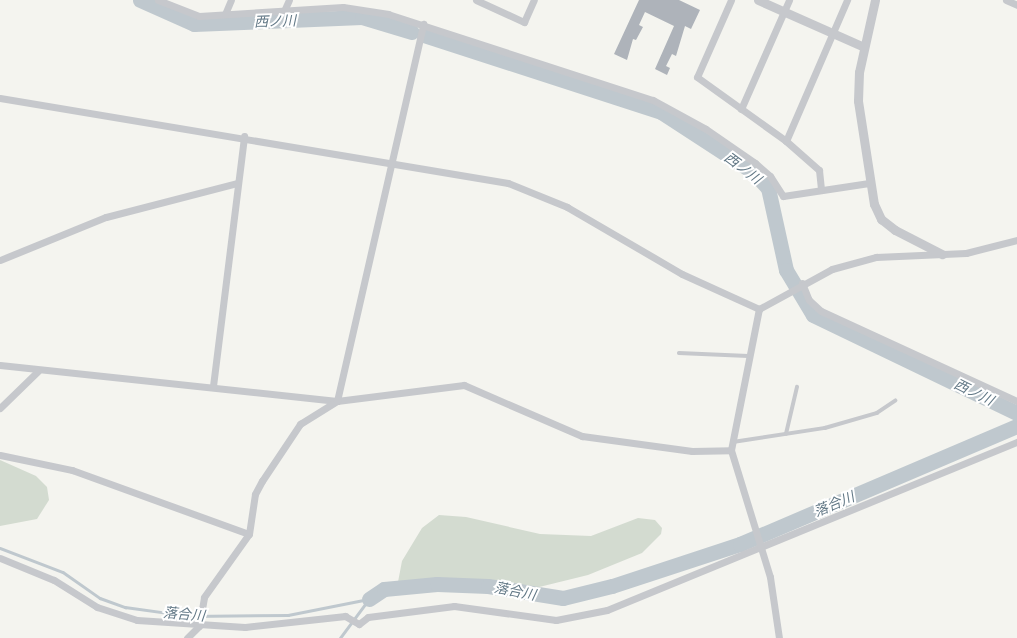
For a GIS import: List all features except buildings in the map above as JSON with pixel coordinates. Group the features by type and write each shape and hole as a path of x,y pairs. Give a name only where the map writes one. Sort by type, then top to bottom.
{"street":[{"path":"158,0 173,3 199,16 343,8 372,10 423,24 480,46 653,100 706,129 755,164 770,176 783,196 869,183"},
{"path":"225,14 231,0"},
{"path":"284,11 289,0"},
{"path":"343,8 346,0"},
{"path":"476,0 524,22 534,0"},
{"path":"731,0 697,77 786,141 819,170 821,190"},
{"path":"758,0 864,47"},
{"path":"741,109 789,0"},
{"path":"786,141 834,34 847,0"},
{"path":"875,0 864,47 858,101 869,183 881,219 895,230 942,254"},
{"path":"1006,0 1017,5"},
{"path":"187,638 199,626 200,610 204,597 249,534 255,494 300,424 337,401 389,161 423,24"},
{"path":"0,98 244,136 508,183 539,194 682,274 758,309"},
{"path":"213,386 244,136"},
{"path":"0,260 106,217 237,183"},
{"path":"779,638 770,577 753,527 732,446 758,309 790,290 832,269 876,257 966,253 1017,240"},
{"path":"800,285 809,300 821,311 1017,401"},
{"path":"0,365 38,371 213,386 337,401 464,385 582,436 692,451 732,446"},
{"path":"0,408 38,371"},
{"path":"0,558 54,580 97,607 121,616 199,626 273,625 348,616 359,624 368,617 454,606 556,620 608,610 1017,442"},
{"path":"0,455 72,470 249,534"}],"lane":[{"path":"680,353 748,356"},
{"path":"786,434 797,388"},
{"path":"732,446 786,434 825,428 877,413 896,400"}],"shaded area":[{"path":"0,460 36,476 47,487 49,500 37,519 0,526"},
{"path":"439,515 466,517 540,534 591,536 638,518 655,520 662,528 661,534 642,553 588,575 523,591 420,591 398,582 402,561 422,528"}],"waterway":[{"name":"西ノ川","path":"140,0 194,24 362,17 412,32"},
{"name":"西ノ川","path":"424,35 661,112 753,172 768,188 786,270 813,315 1017,413"},
{"name":"落合川","path":"369,599 384,589 437,584 488,586 563,598 612,586 740,544 1017,426"},
{"name":"落合川","path":"0,548 63,572 100,598 125,607 190,616 288,615 369,599"},
{"path":"340,638 369,599"}]}
